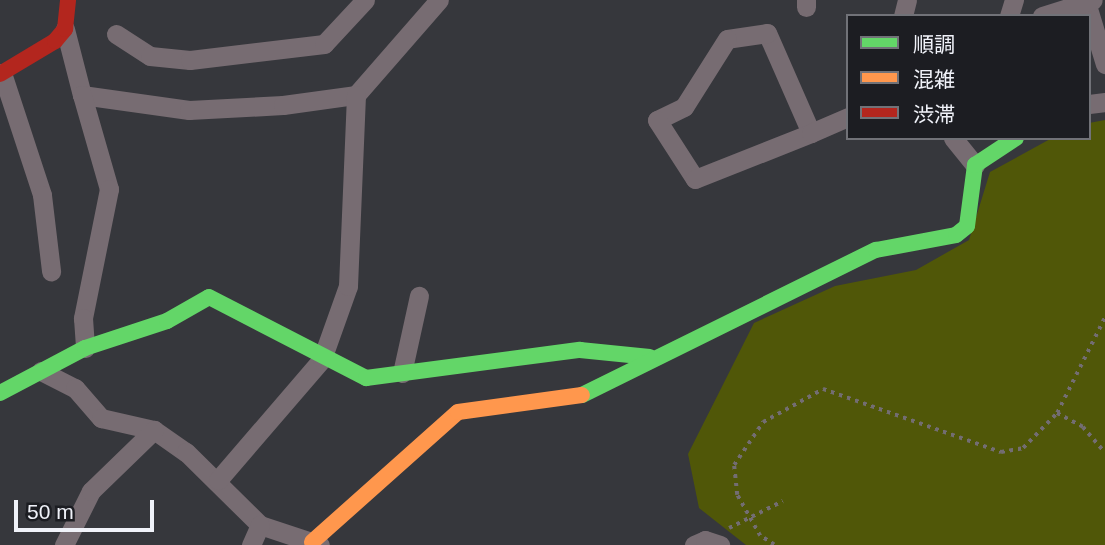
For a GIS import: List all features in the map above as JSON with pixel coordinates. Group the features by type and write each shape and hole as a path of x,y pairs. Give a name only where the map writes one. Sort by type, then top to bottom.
{"street":[{"path":"68,0 65,29 109,189 83,318 85,348"},
{"path":"116,34 150,56 190,60 324,44 365,0"},
{"path":"218,480 322,359 348,286 356,95 439,0"},
{"path":"1048,14 1090,1 1105,64"},
{"path":"51,271 42,195 1,74 40,55 65,29"},
{"path":"811,133 767,33 727,39 684,107 657,120 695,179 811,133 846,118"},
{"path":"82,95 189,110 356,95"},
{"path":"41,371 75,387 101,418 155,430 218,480 260,525 316,543 458,412 582,395 650,356 876,250 956,235 967,226 975,165 955,140"},
{"path":"975,165 1013,140"},
{"path":"402,373 419,296"},
{"path":"0,393 85,348 167,321 209,297 322,359 366,377 580,350 650,356"},
{"path":"64,545 91,491 155,430"},
{"path":"251,545 260,525"}],"path":[{"path":"774,545 760,536 737,495 734,464 763,422 823,390 1000,452 1023,448 1057,413 1105,317"},
{"path":"1057,413 1083,428 1105,452"},
{"path":"706,543 783,501"}],"green space":[{"path":"1105,120 1105,545 746,545 699,508 688,454 754,323 835,286 916,270 969,240 990,172 1048,140 1091,140 1091,123"}],"traffic: fast":[{"path":"582,395 876,250 956,235 967,226 975,165 1013,140"},
{"path":"0,393 85,348 167,321 209,297 366,378 580,350 650,357"}],"traffic: slow":[{"path":"312,542 458,412 582,395"}],"traffic: jam":[{"path":"0,74 55,41 65,29 68,0"}]}
